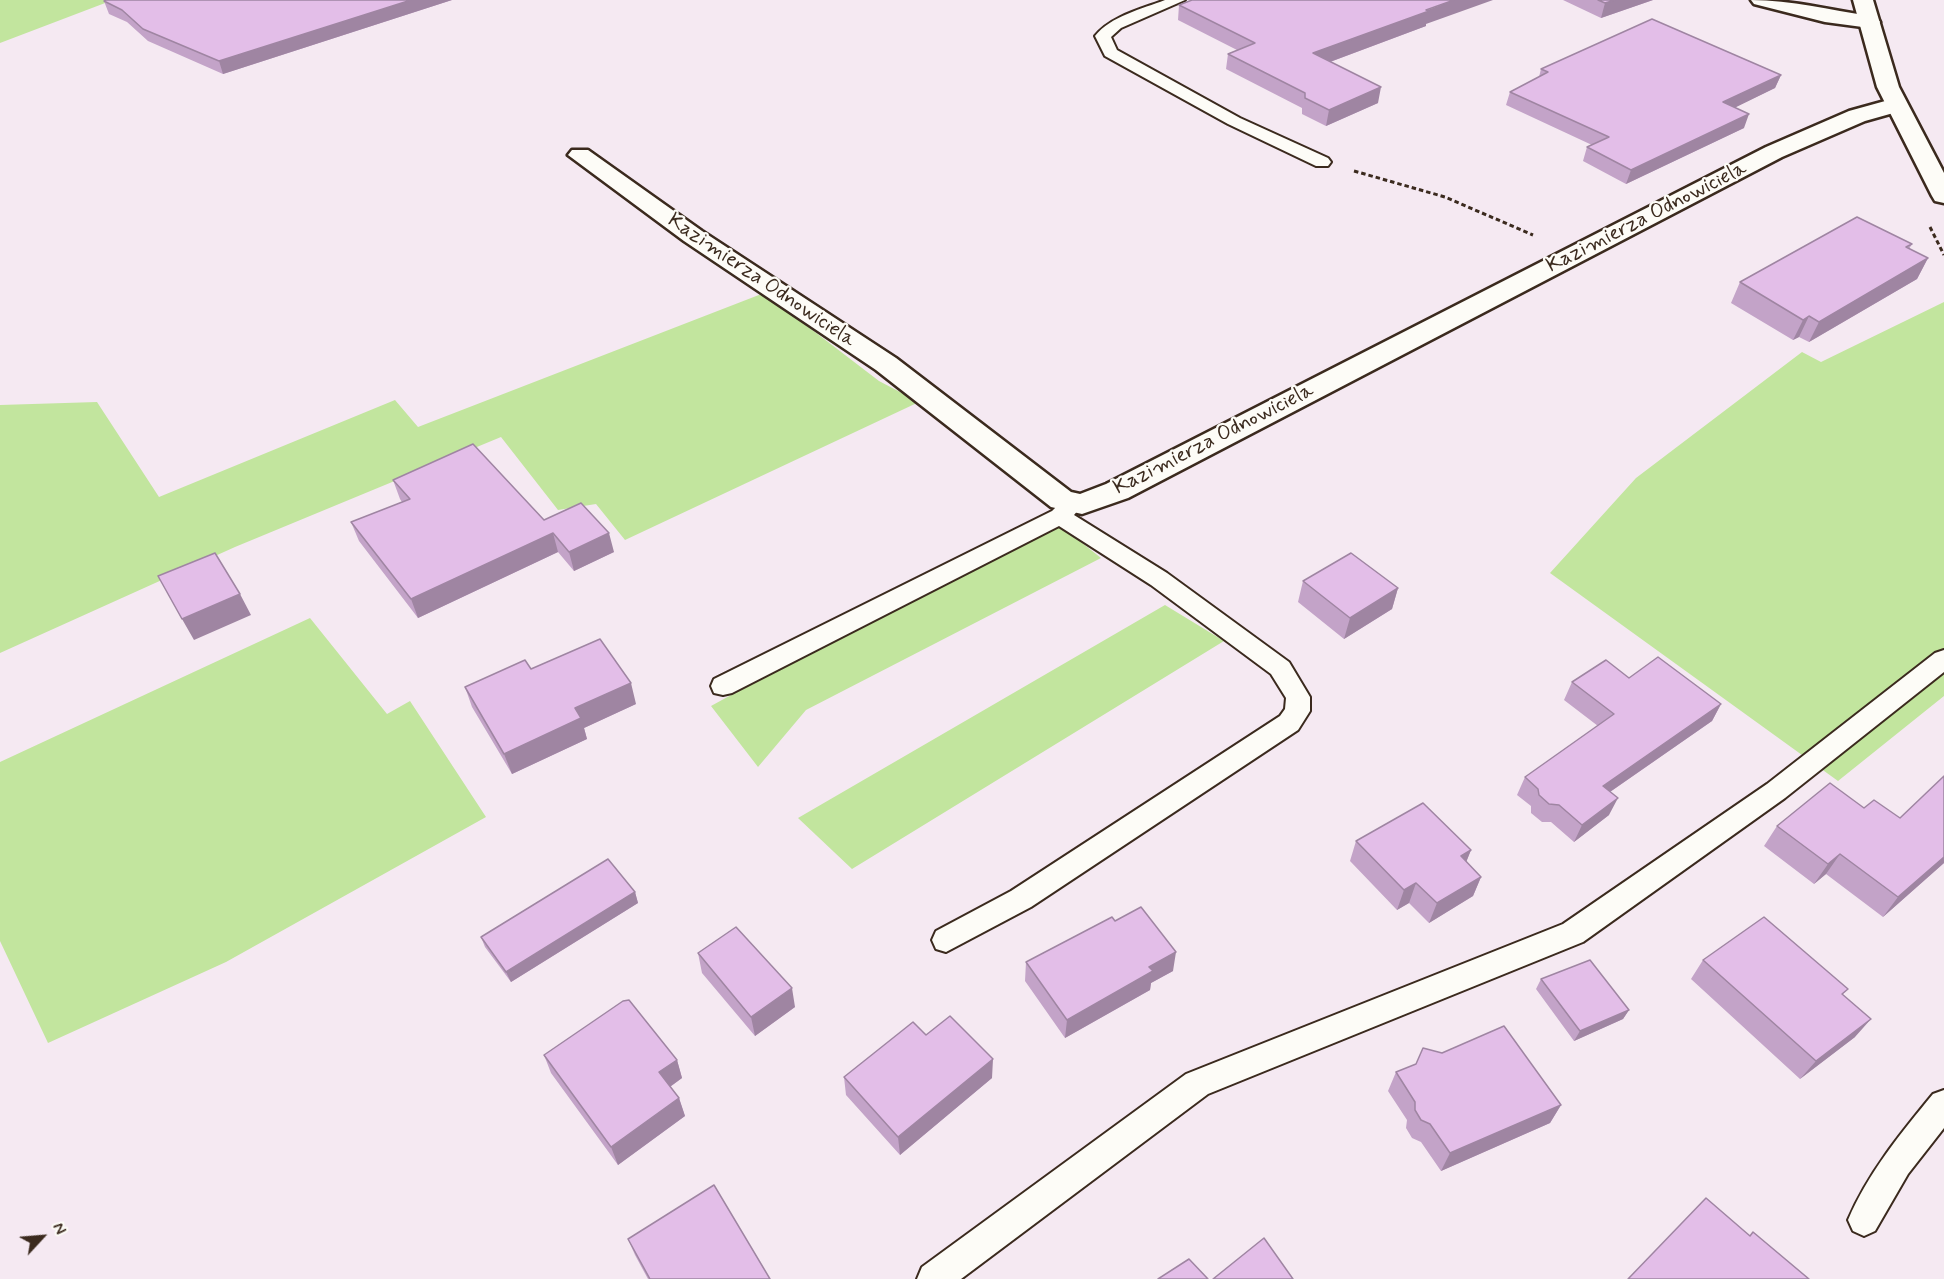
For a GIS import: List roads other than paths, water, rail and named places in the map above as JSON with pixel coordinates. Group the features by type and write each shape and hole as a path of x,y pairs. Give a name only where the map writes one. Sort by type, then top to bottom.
{"street":[{"path":"1761,0 1825,16 1870,22"},
{"path":"1863,0 1877,55 1896,105 1944,196"},
{"name":"Kazimierza Odnowiciela","path":"580,155 693,236 886,364 1062,500 1067,509 1117,491 1774,152 1857,116 1896,105"}],"lane":[{"path":"1178,0 1116,25 1103,36 1110,53 1234,121 1322,162"},
{"path":"723,686 1067,509 1280,668 1298,697 1297,711 1289,723 1021,899 946,940"},
{"path":"934,1279 1197,1084 1574,933 1776,791 1944,659"},
{"path":"1864,1220 1897,1163 1944,1104"}]}
